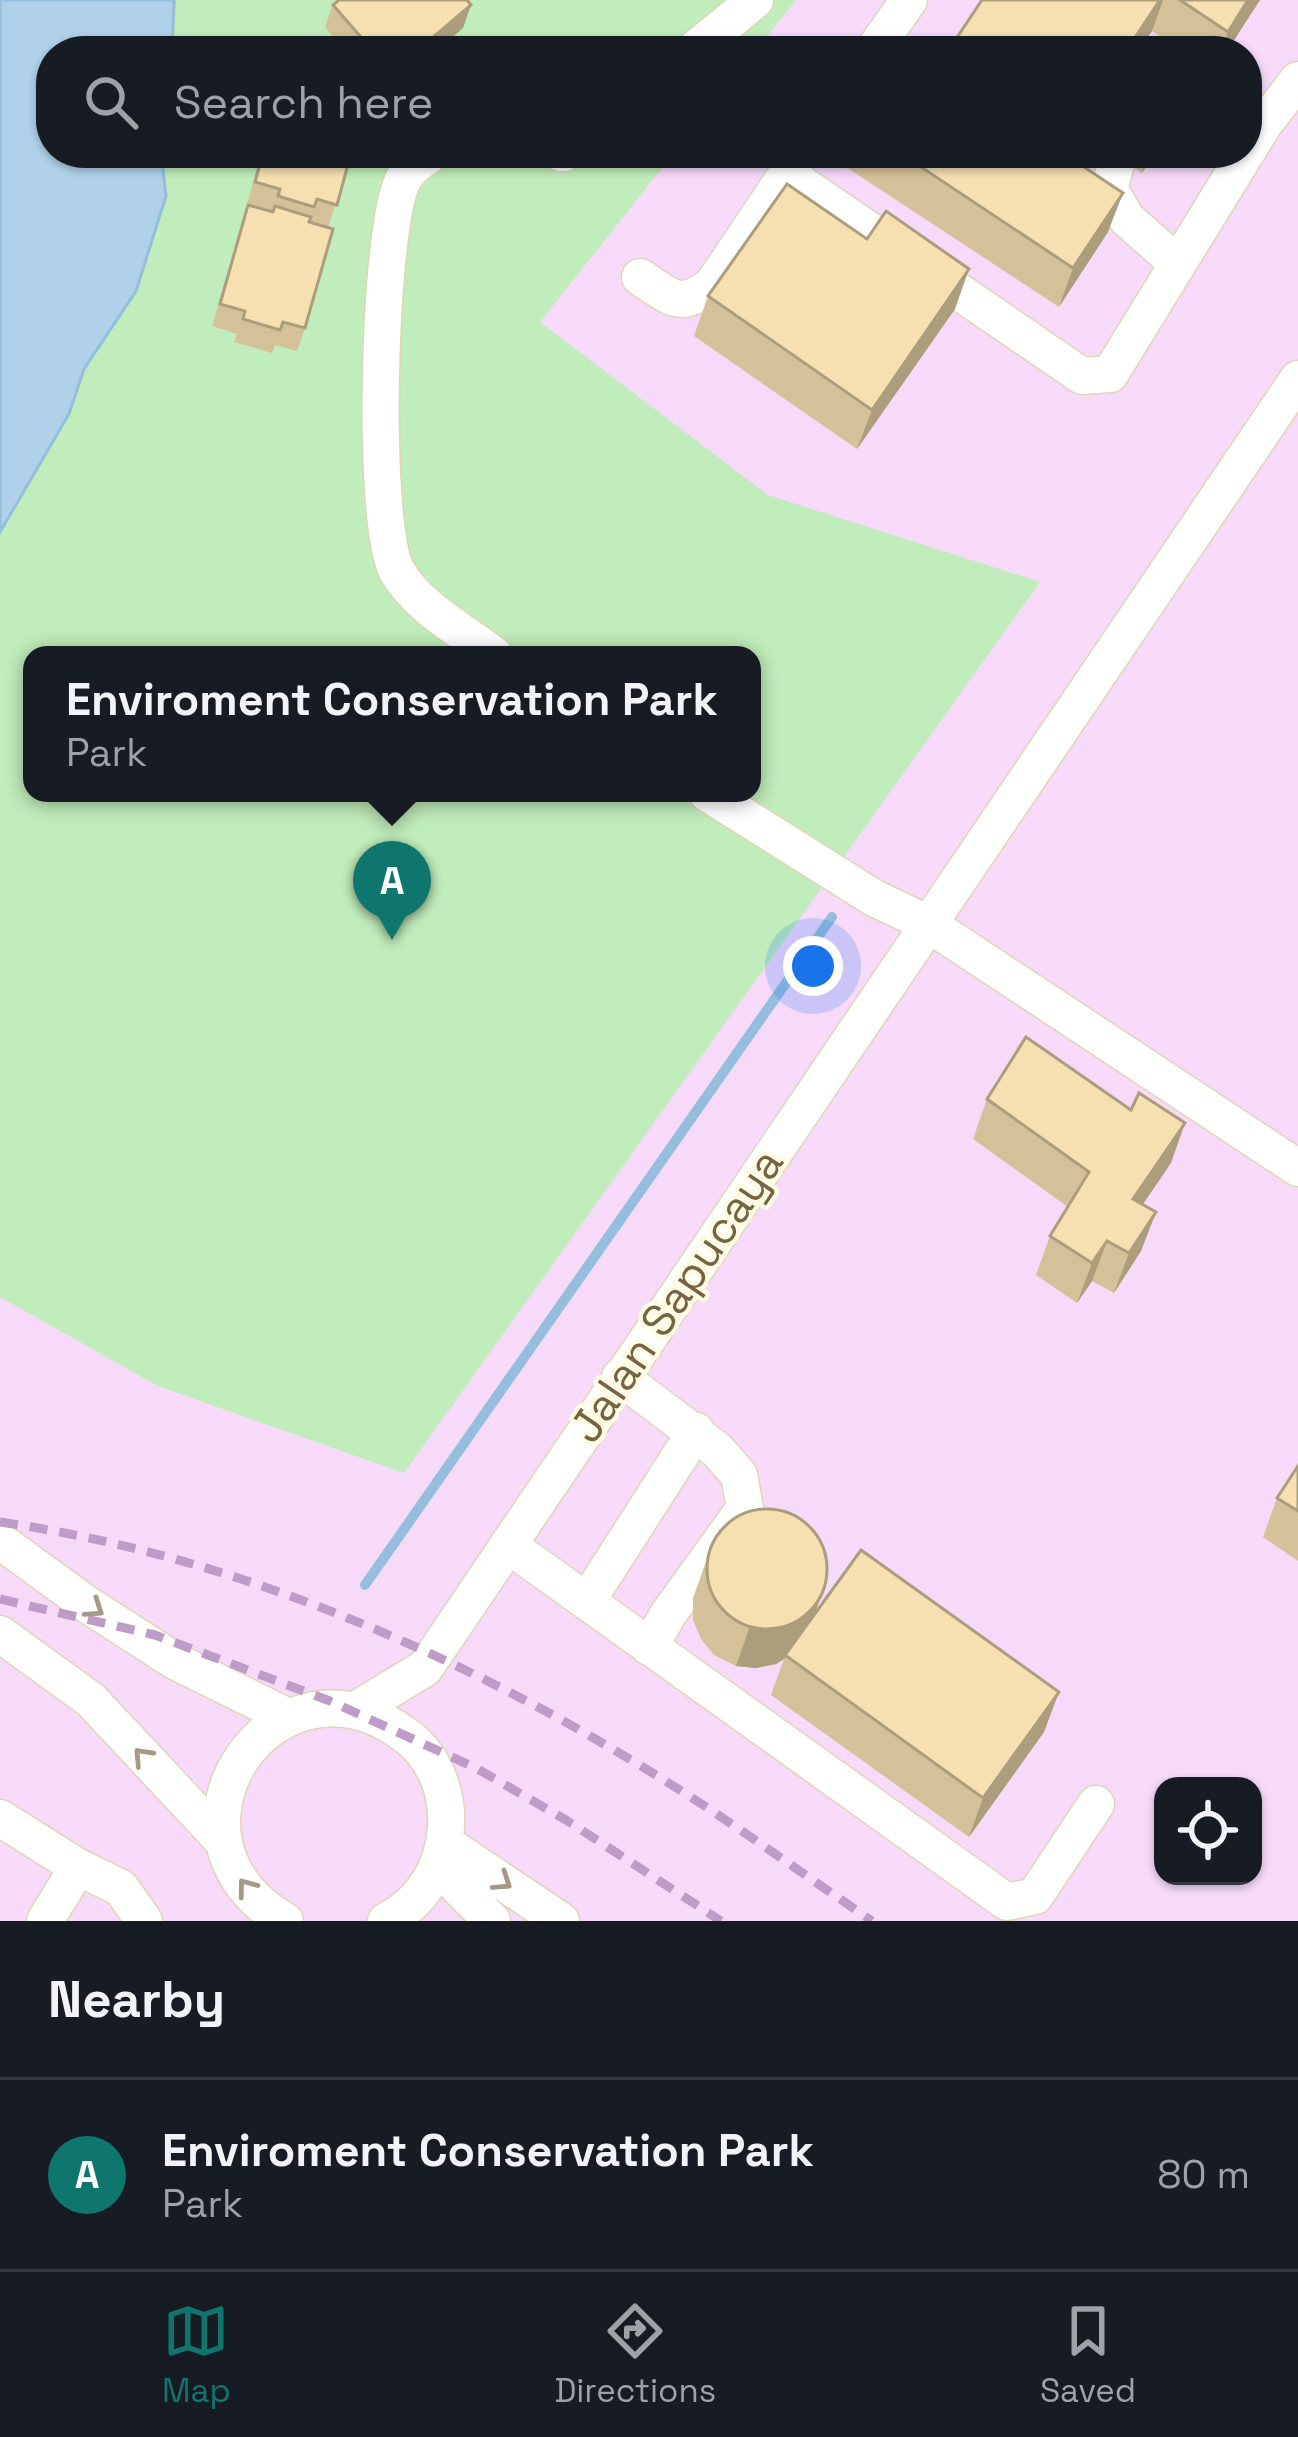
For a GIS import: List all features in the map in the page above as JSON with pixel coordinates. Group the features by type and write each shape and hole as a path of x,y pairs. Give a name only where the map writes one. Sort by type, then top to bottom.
{"street":[{"path":"711,36 755,0"},
{"path":"884,36 909,0"},
{"path":"1262,113 1298,80"},
{"path":"415,168 403,179 392,230 382,331 385,536 396,570 415,594 482,646"},
{"path":"640,277 675,300 695,298 712,284 791,168"},
{"path":"801,168 1082,376 1110,374 1230,168"},
{"path":"1115,168 1109,189 1127,219 1178,264"},
{"name":"Jalan Sapucaya","path":"425,1668 1298,380"},
{"path":"721,802 874,898 927,922 1298,1168"},
{"path":"620,1377 696,1431 739,1475 745,1508 649,1647"},
{"path":"587,1601 696,1431"},
{"path":"0,1541 176,1661 289,1717"},
{"path":"508,1545 1007,1902 1035,1896 1096,1804"},
{"path":"0,1634 91,1700 222,1840"},
{"path":"356,1710 425,1668"},
{"path":"416,1743 425,1668"},
{"path":"285,1921 261,1907 236,1876 222,1840 222,1803 234,1767 256,1737 289,1717 321,1708 356,1710 388,1721 416,1743 437,1773 447,1807 442,1855 422,1894 398,1919"},
{"path":"0,1818 78,1867 122,1888 144,1921"},
{"path":"442,1855 492,1921"},
{"path":"442,1855 561,1921"},
{"path":"45,1921 78,1867"}],"shaded area":[{"path":"0,0 1298,0 1298,1921 0,1921"}],"green space":[{"path":"0,0 796,0 767,36 36,36 36,168 662,168 540,322 768,495 1040,582 404,1473 158,1386 0,1297"}],"water":[{"path":"0,0 174,0 173,36 36,36 36,168 163,168 166,196 136,291 84,369 69,414 0,532"}],"building":[{"path":"339,0 467,0 471,5 435,36 360,36 333,5"},
{"path":"982,0 1160,0 1136,36 958,36"},
{"path":"1180,0 1248,0 1228,32"},
{"path":"259,168 347,168 337,205 317,199 314,207 278,196 280,189 255,182"},
{"path":"923,168 1086,168 1123,193 1073,268"},
{"path":"787,184 867,239 886,211 969,269 872,410 708,296"},
{"path":"248,205 273,212 275,206 333,229 305,328 283,322 280,330 243,319 245,311 220,304"},
{"path":"1026,1037 1131,1110 1139,1093 1185,1123 1133,1199 1156,1212 1129,1253 1107,1241 1092,1263 1050,1236 1089,1172 987,1099"},
{"path":"1298,1466 1298,1511 1277,1498"},
{"path":"767,1509 790,1514 809,1527 822,1546 827,1569 822,1592 809,1611 790,1624 767,1629 744,1624 725,1611 712,1592 707,1569 712,1546 725,1527 744,1514"},
{"path":"861,1550 1059,1692 983,1798 785,1655"}],"waterway":[{"path":"365,1585 832,917"}],"railway":[{"path":"0,1522 91,1538 269,1588 440,1658 524,1699 683,1792 872,1921"},
{"path":"0,1599 155,1635 330,1701 476,1768 721,1921"}],"place":[{"name":"Enviroment Conservation Park","path":"392,940"}]}
